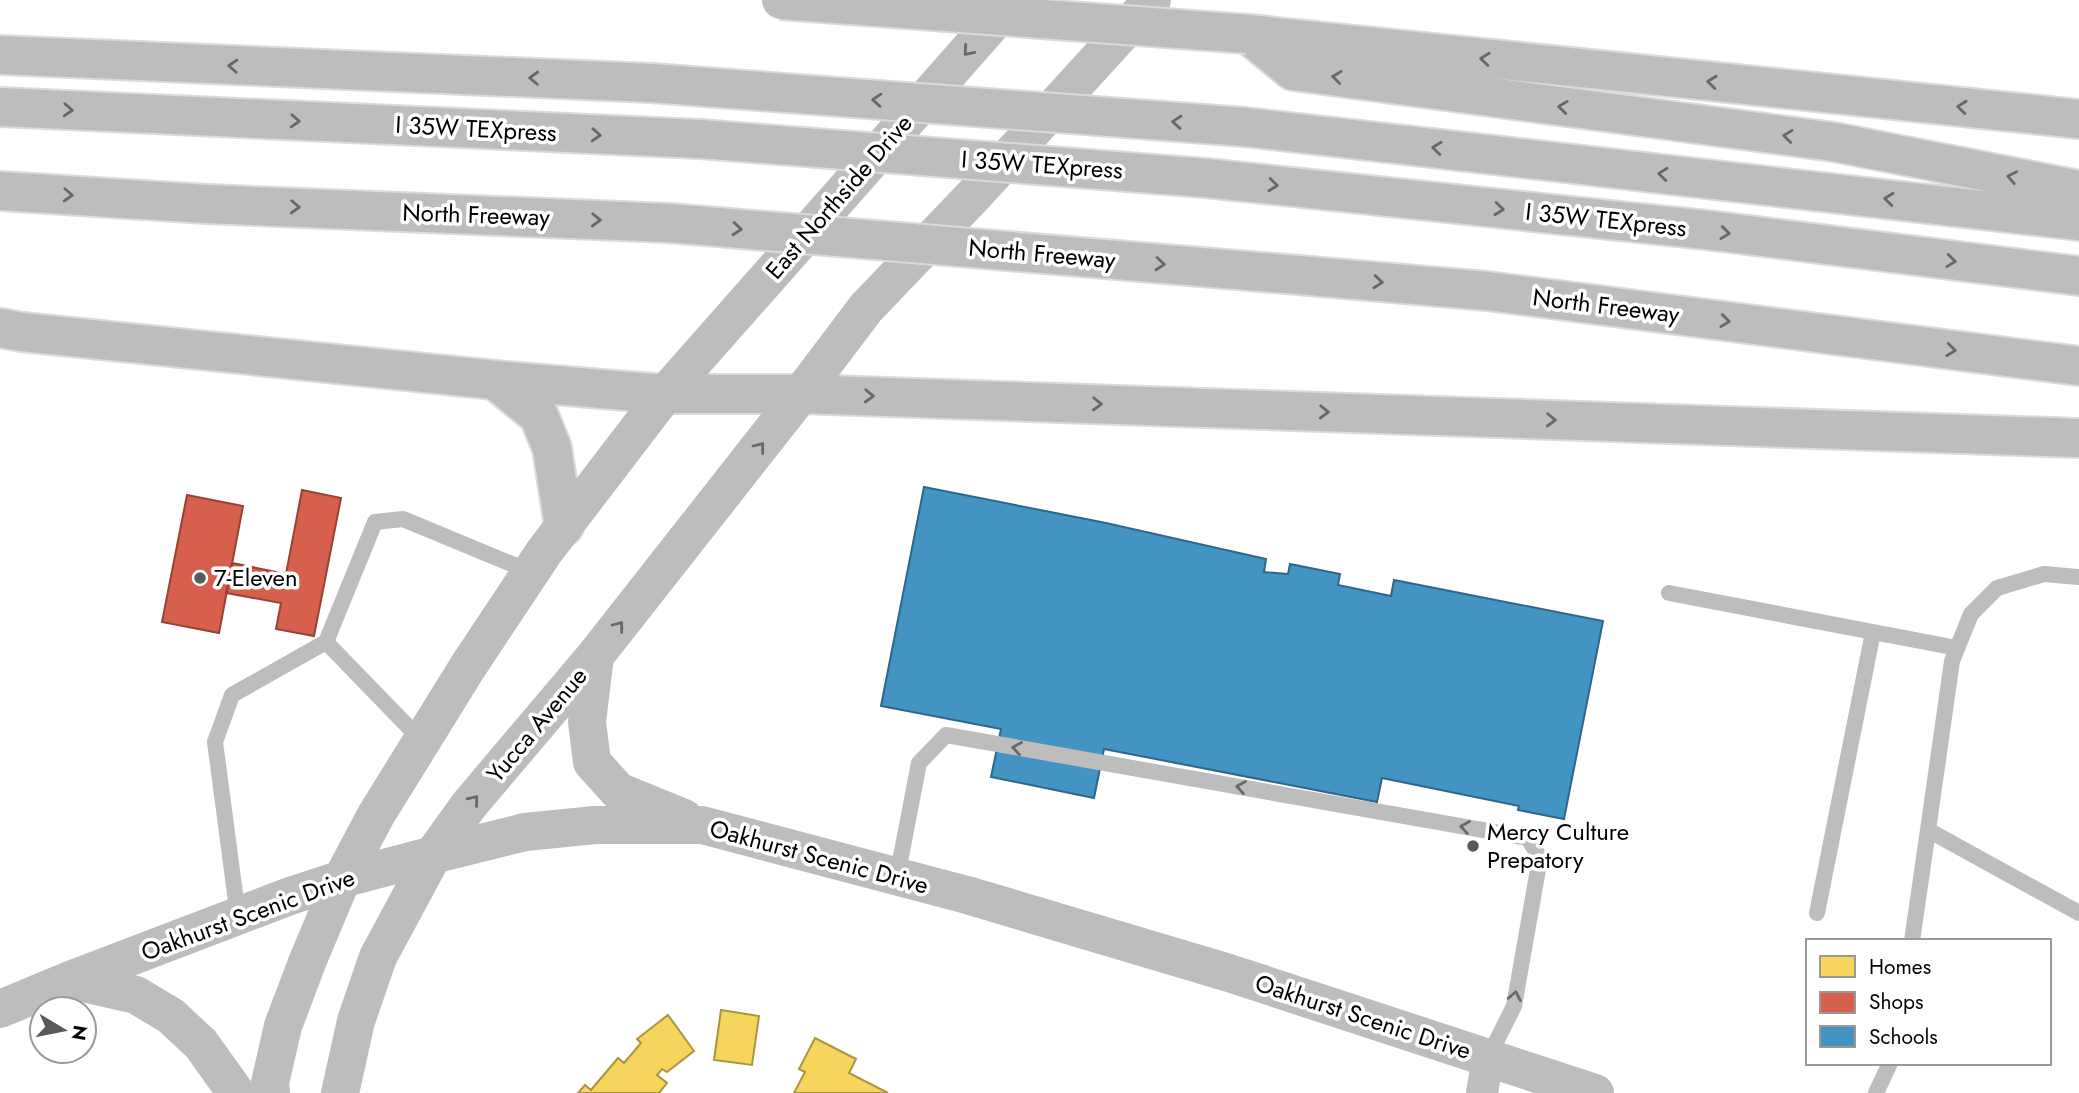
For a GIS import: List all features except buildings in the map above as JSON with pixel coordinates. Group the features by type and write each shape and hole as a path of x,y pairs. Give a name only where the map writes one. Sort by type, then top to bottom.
{"main road":[{"path":"781,0 1248,34 1303,56 1834,142 2079,190"},
{"name":"East Northside Drive","path":"665,394 1013,0"},
{"path":"801,394 866,308 976,193 1152,0"},
{"path":"0,55 651,83 1245,127 2079,221"},
{"path":"1303,56 2079,119"},
{"name":"I 35W TEXpress","path":"0,107 700,139 1205,178 1707,230 2079,276"},
{"name":"North Freeway","path":"0,191 207,204 669,223 1310,276 1487,291 2079,366"},
{"path":"0,328 495,380 665,394 801,394 2079,438"},
{"path":"495,380 539,416 552,449 564,526"},
{"path":"271,1093 270,1083 283,1027 308,960 342,879 376,815 467,668 531,572 665,394"},
{"name":"Yucca Avenue","path":"340,1093 356,1021 378,957 433,855 469,805 596,656 801,394"},
{"path":"596,656 587,722 592,762 618,791 702,825"},
{"name":"Oakhurst Scenic Drive","path":"0,1009 70,980 342,879 433,855 525,832 595,825 702,825 967,895 1229,973 1485,1076 1595,1093"},
{"path":"70,980 136,995 171,1016 201,1044 236,1093"}],"lane":[{"path":"239,916 215,742 232,695 326,642 375,522 403,519 531,572"},
{"path":"1912,939 1952,661 1971,614 1997,588 2044,574 2079,577"},
{"path":"1669,593 1957,648"},
{"path":"1817,913 1873,632"},
{"path":"326,642 422,741"},
{"path":"897,877 919,763 946,735 1528,838 1540,858 1514,1006 1485,1076"},
{"path":"1928,830 2079,913"},
{"path":"1877,1093 1889,1065"}],"place":[{"name":"7-Eleven","path":"200,578"},
{"name":"Mercy Culture Prepatory","path":"1473,846"}]}
